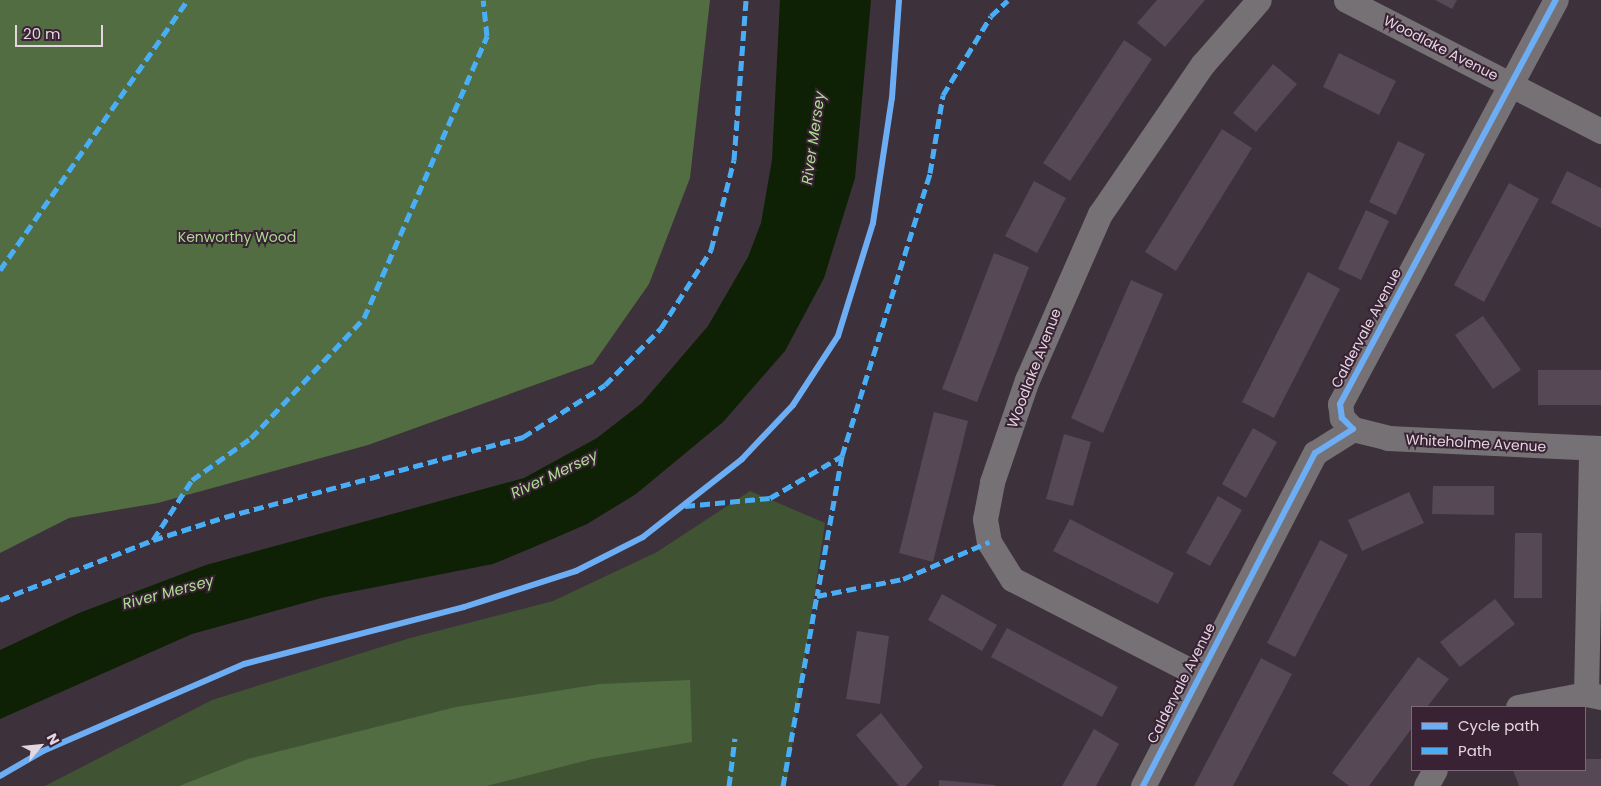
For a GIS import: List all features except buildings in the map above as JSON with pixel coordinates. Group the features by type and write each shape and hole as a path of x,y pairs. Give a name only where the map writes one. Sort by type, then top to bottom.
{"street":[{"name":"Woodlake Avenue","path":"1199,675 1012,579 989,542 985,519 992,482 1027,380 1100,214 1202,64 1259,0"},
{"name":"Woodlake Avenue","path":"1346,0 1601,131"},
{"name":"Caldervale Avenue","path":"1143,786 1315,454 1353,429 1342,418 1340,404 1556,0"},
{"name":"Whiteholme Avenue","path":"1353,429 1388,438 1596,448"},
{"path":"1524,706 1593,695 1596,448"},
{"path":"1426,786 1434,771"}],"shaded area":[{"path":"750,491 825,523 786,786 45,786 212,700 410,638 553,601 657,552"}],"green space":[{"name":"Kenworthy Wood","path":"0,0 710,0 690,178 649,284 593,364 368,445 158,503 69,518 0,553"},
{"path":"690,680 692,742 592,759 486,786 179,786 248,759 456,707 600,684"}],"water":[{"name":"River Mersey","path":"780,0 871,0 855,178 824,278 785,351 723,422 636,494 587,524 493,564 325,597 192,634 0,719 0,650 79,613 206,565 524,478 597,438 642,403 708,326 748,257 761,223 772,160"}],"marked path":[{"path":"0,270 188,0"},
{"path":"153,540 192,480 251,438 364,318 487,36 483,0"},
{"path":"0,600 153,540 225,517 523,437 605,385 661,328 711,250 734,160 746,0"},
{"path":"685,506 770,498 842,456 930,173 943,95 991,16 1008,0"},
{"path":"842,456 817,596 903,579 989,542"},
{"path":"783,786 817,596"},
{"path":"729,786 735,738"}],"cycle path":[{"path":"0,776 43,751 244,664 464,607 576,571 643,537 742,459 793,405 838,336 873,223 892,98 899,0"},
{"path":"1143,786 1315,453 1353,429 1342,418 1340,404 1556,0"}]}
